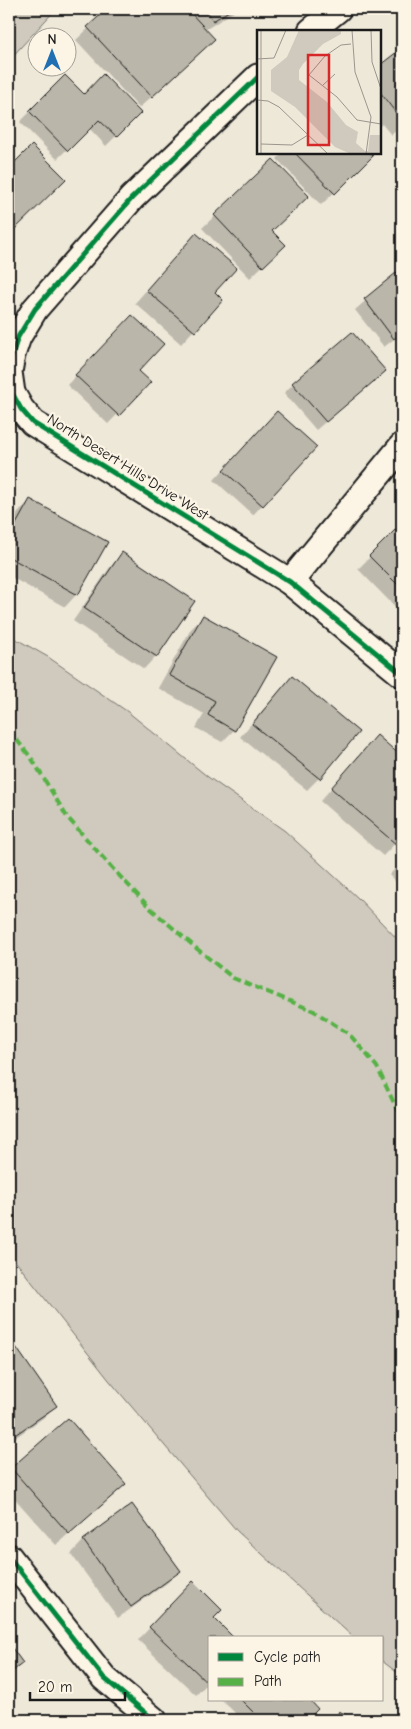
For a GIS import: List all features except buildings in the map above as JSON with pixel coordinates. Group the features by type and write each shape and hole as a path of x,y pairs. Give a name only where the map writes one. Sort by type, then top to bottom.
{"street":[{"path":"312,30 338,9"},
{"name":"North Desert Hills Drive West","path":"257,78 132,198 35,309 18,337 12,356 9,372 12,393 33,423 91,457 290,582 402,674"},
{"path":"290,582 402,446"},
{"path":"9,1557 104,1678 154,1720"}],"shaded area":[{"path":"9,9 56,9 38,28 28,28 28,39 9,60"},
{"path":"9,635 48,657 128,712 208,777 285,831 358,898 402,944 402,1676 384,1662 384,1636 352,1636 237,1531 109,1380 9,1253"}],"marked path":[{"path":"9,730 32,759 67,817 150,908 233,978 314,1011 349,1034 377,1067 402,1116"}],"cycle path":[{"path":"257,78 132,198 35,309 18,337 12,355 9,372 12,393 21,409 33,423 290,582 402,674"},
{"path":"9,1557 104,1678 154,1720"}]}
